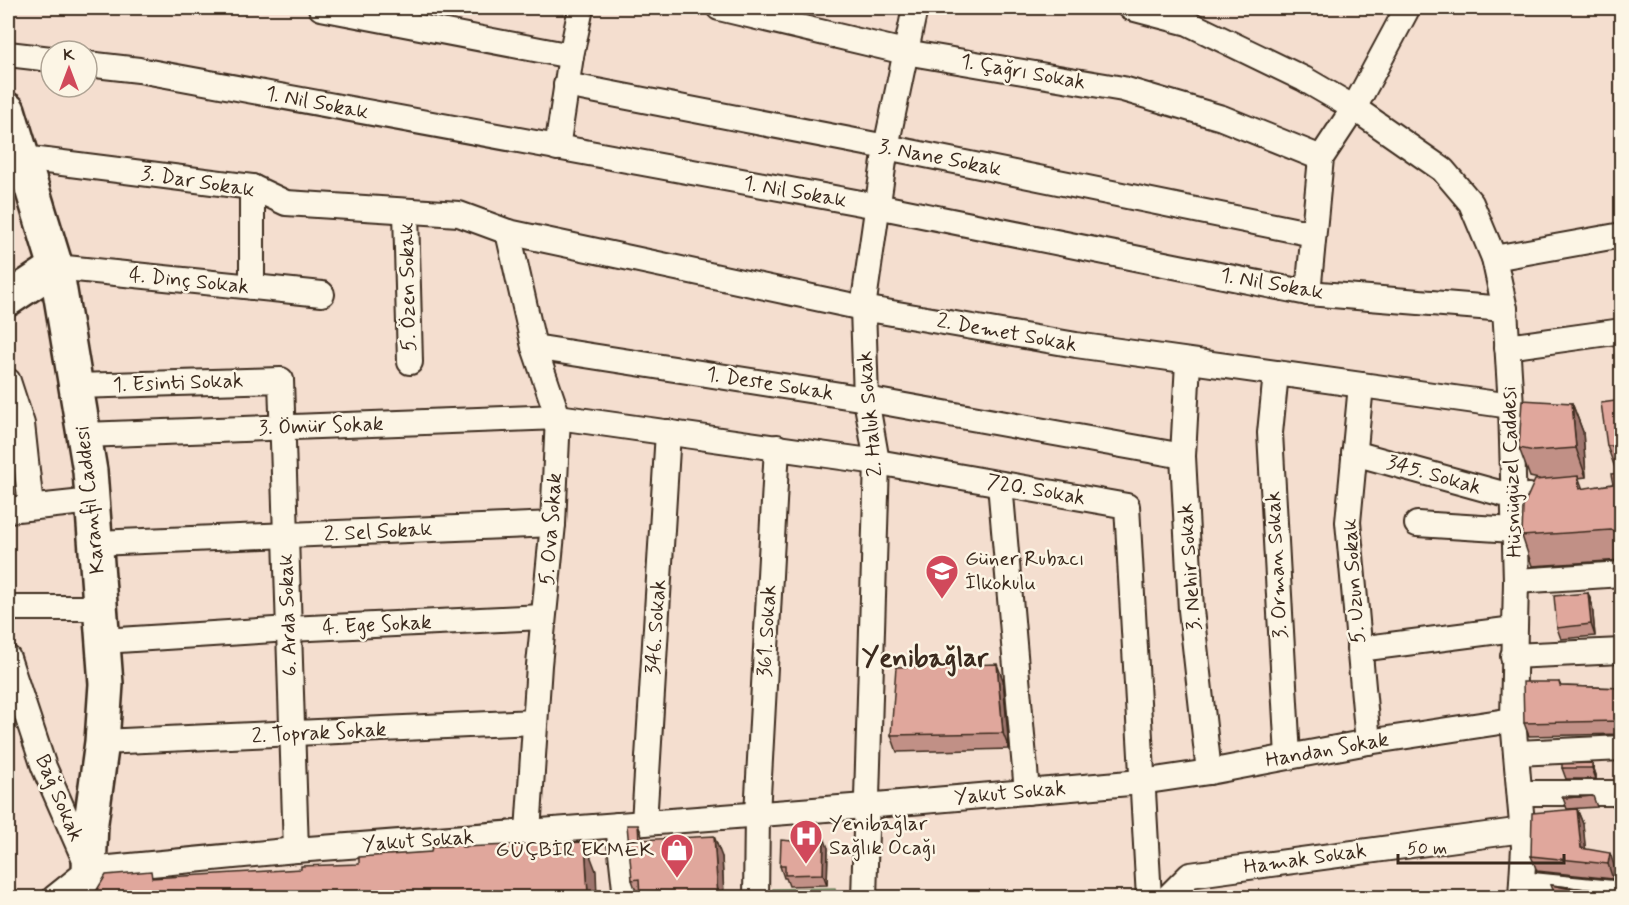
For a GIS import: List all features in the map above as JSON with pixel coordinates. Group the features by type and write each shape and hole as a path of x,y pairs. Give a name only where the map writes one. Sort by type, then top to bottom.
{"street":[{"path":"321,8 571,56"},
{"path":"557,148 581,8"},
{"name":"1. Çağrı Sokak","path":"719,8 905,52 1123,89 1222,118 1321,158"},
{"name":"2. Haluk Sokak","path":"864,897 877,462 866,399 863,308 886,147 915,8"},
{"name":"Hüsnügüzel Caddesi","path":"1131,8 1188,23 1304,79 1354,108 1443,170 1471,203 1494,258 1505,309 1516,580 1513,720 1524,847 1521,891"},
{"path":"1308,293 1321,158 1354,108 1406,11"},
{"path":"8,54 39,58"},
{"name":"1. Nil Sokak","path":"99,65 139,70 877,206 1308,293 1505,309"},
{"name":"3. Nane Sokak","path":"566,85 1313,234"},
{"name":"Karanfil Caddesi","path":"8,110 15,163 56,267 90,471 106,684 102,742 91,822 91,884"},
{"name":"3. Dar Sokak","path":"15,163 252,187 286,203 459,214 508,232"},
{"path":"252,187 252,287"},
{"name":"5. Özen Sokak","path":"406,212 410,362"},
{"name":"2. Demet Sokak","path":"508,232 863,308 1076,345 1510,406"},
{"name":"5. Ova Sokak","path":"508,232 534,347 558,417 553,524 543,617 528,832"},
{"path":"1494,258 1622,235"},
{"path":"8,299 56,267"},
{"name":"4. Dinç Sokak","path":"56,267 322,294"},
{"path":"1507,347 1622,331"},
{"name":"1. Deste Sokak","path":"534,347 866,399 1182,456"},
{"name":"3. Nehir Sokak","path":"1188,362 1182,456 1191,610 1209,772"},
{"name":"3. Orman Sokak","path":"1276,373 1270,433 1287,757"},
{"name":"1. Esinti Sokak","path":"76,386 281,380"},
{"name":"6. Arda Sokak","path":"281,380 296,850"},
{"path":"8,381 21,424 31,507"},
{"name":"5. Uzun Sokak","path":"1361,385 1347,522 1368,742"},
{"name":"3. Ömür Sokak","path":"84,435 558,417"},
{"name":"720. Sokak","path":"558,417 877,462 1127,506 1149,897"},
{"name":"346. Sokak","path":"644,823 668,432"},
{"name":"361. Sokak","path":"756,897 757,814 777,447"},
{"name":"345. Sokak","path":"1354,453 1514,497 1546,495"},
{"path":"1000,484 1027,792"},
{"path":"8,510 93,501"},
{"name":"2. Sel Sokak","path":"96,543 553,524"},
{"path":"1417,524 1514,530"},
{"path":"1516,580 1622,574"},
{"path":"8,608 100,608"},
{"name":"4. Ege Sokak","path":"103,641 289,629 543,617"},
{"path":"1359,649 1514,629"},
{"path":"1513,656 1622,651"},
{"name":"Bağ Sokak","path":"10,672 44,767 91,884"},
{"name":"Handan Sokak","path":"1142,782 1209,772 1368,742 1513,720"},
{"name":"2. Toprak Sokak","path":"102,742 535,722"},
{"path":"1516,753 1622,748"},
{"name":"Yakut Sokak","path":"91,884 296,850 1142,782"},
{"path":"1520,793 1622,793"},
{"path":"618,825 626,897"},
{"name":"Hamak Sokak","path":"1167,897 1190,875 1523,830"},
{"path":"54,897 91,884"},
{"path":"1521,891 1622,894"}],"green space":[{"path":"835,888 836,897 773,897 773,889"}],"building":[{"path":"1522,400 1572,403 1576,448 1534,451 1519,448"},
{"path":"1622,400 1622,445 1607,446 1601,403"},
{"path":"1622,473 1622,535 1611,530 1522,536 1523,507 1535,480 1578,476 1579,489 1613,484 1611,474"},
{"path":"1588,593 1591,624 1557,628 1554,596"},
{"path":"997,664 1003,733 891,735 896,667"},
{"path":"1523,682 1559,682 1560,686 1622,688 1622,723 1617,721 1524,723"},
{"path":"1592,763 1592,768 1562,768 1562,764"},
{"path":"1562,796 1593,796 1563,798"},
{"path":"1577,809 1581,848 1610,853 1608,864 1531,856 1532,813"},
{"name":"GÜÇBİR EKMEK","path":"627,825 638,825 639,840 714,836 718,897 640,897 639,879 632,880"},
{"name":"Yenibağlar Sağlık Ocağı","path":"794,832 811,833 814,838 824,837 823,874 785,875 785,866 780,866 781,840 792,841"},
{"path":"585,842 588,895 583,897 95,897 106,875 151,871 152,878 301,869 301,866 359,864 359,857 431,852 432,847"},
{"path":"1551,885 1602,891 1601,895"}],"place":[{"name":"Güner Rubacı İlkokulu","path":"942,600"},
{"name":"Yenibağlar Sağlık Ocağı","path":"806,865"},
{"name":"GÜÇBİR EKMEK","path":"677,879"}],"district":[{"name":"Yenibağlar","path":"925,658"}]}
